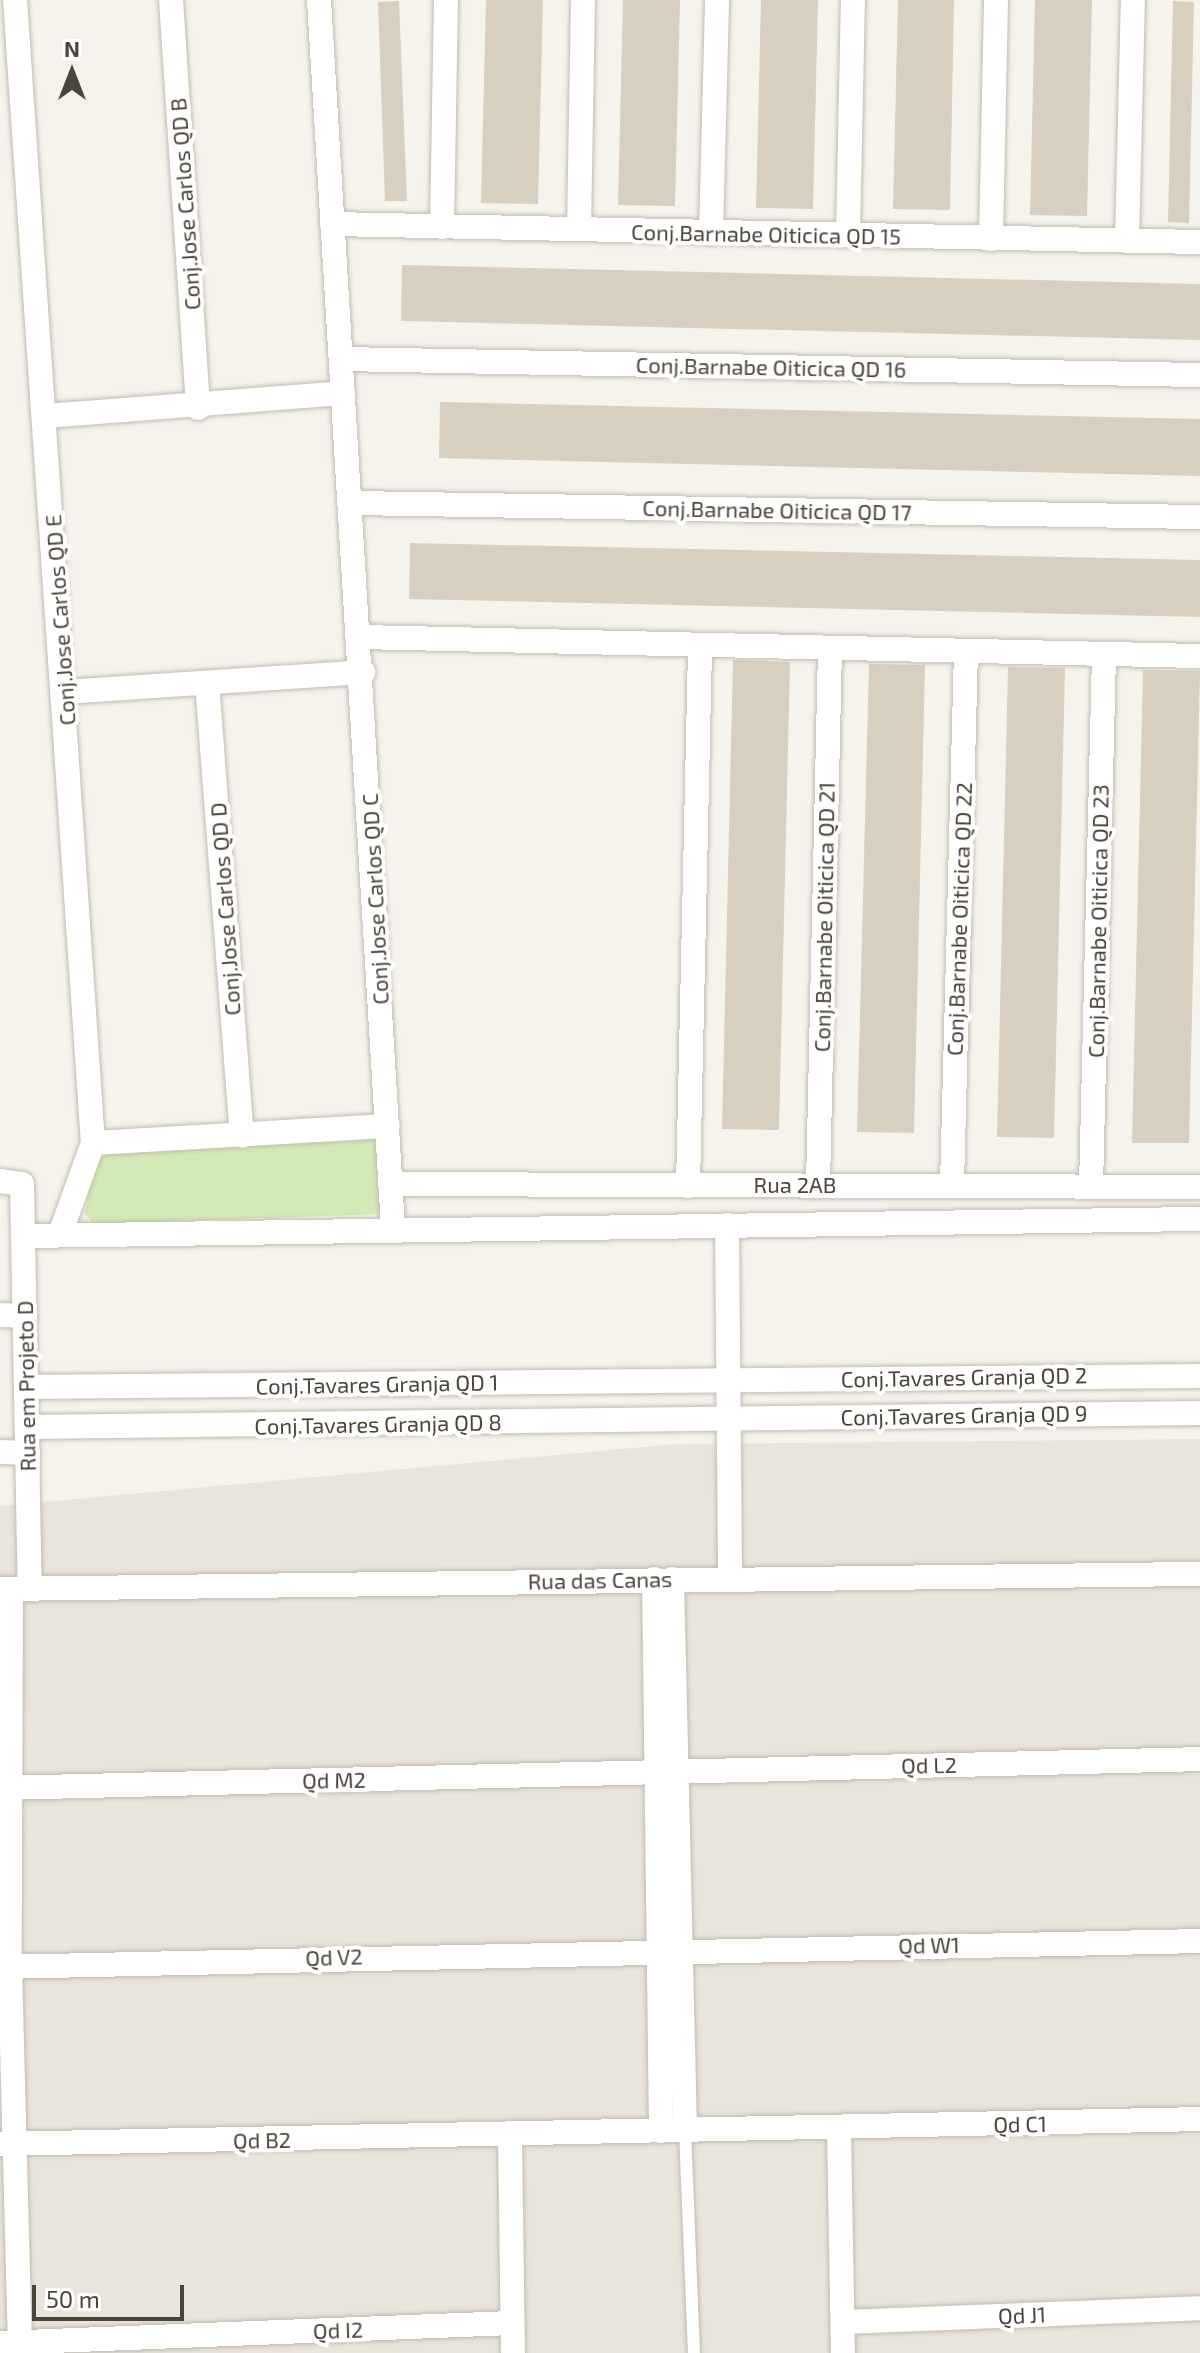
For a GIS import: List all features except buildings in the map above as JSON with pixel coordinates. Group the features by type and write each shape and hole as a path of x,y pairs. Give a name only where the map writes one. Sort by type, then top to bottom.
{"street":[{"name":"Conj.Jose Carlos QD E","path":"15,0 65,692 93,1143 60,1234"},
{"name":"Conj.Jose Carlos QD B","path":"171,0 198,408"},
{"name":"Conj.Jose Carlos QD C","path":"319,0 343,393 353,503 393,1228"},
{"path":"442,227 446,0"},
{"path":"579,229 583,0"},
{"path":"711,233 717,0"},
{"path":"848,235 853,0"},
{"path":"991,239 996,0"},
{"path":"1127,241 1133,0"},
{"name":"Conj.Barnabe Oiticica QD 15","path":"332,224 1200,242"},
{"name":"Conj.Barnabe Oiticica QD 16","path":"341,359 1200,375"},
{"path":"45,416 198,408 343,393"},
{"name":"Conj.Barnabe Oiticica QD 17","path":"353,503 1200,517"},
{"path":"360,637 1200,656"},
{"path":"688,1186 700,647"},
{"name":"Conj.Barnabe Oiticica QD 21","path":"818,1185 830,649"},
{"name":"Conj.Barnabe Oiticica QD 22","path":"952,1185 966,652"},
{"name":"Conj.Barnabe Oiticica QD 23","path":"1091,1187 1104,654"},
{"path":"65,692 363,672"},
{"name":"Conj.Jose Carlos QD D","path":"207,683 242,1136"},
{"path":"93,1143 388,1126"},
{"name":"Rua em Projeto D","path":"11,1183 23,1236 28,1453 14,1589 5,1788 7,2143 13,2346"},
{"name":"Rua 2AB","path":"391,1184 1200,1187"},
{"path":"23,1236 393,1228 1200,1219"},
{"path":"727,1225 730,1578"},
{"path":"0,1315 25,1316"},
{"path":"1099,1376 1100,1413"},
{"name":"Conj.Tavares Granja QD 2","path":"728,1380 1200,1376"},
{"name":"Conj.Tavares Granja QD 1","path":"26,1387 728,1380"},
{"name":"Conj.Tavares Granja QD 9","path":"728,1420 1200,1413"},
{"name":"Conj.Tavares Granja QD 8","path":"27,1427 728,1420"},
{"path":"0,1452 28,1453"},
{"name":"Rua das Canas","path":"14,1589 1200,1574"},
{"path":"663,1579 673,2130"},
{"name":"Qd L2","path":"668,1772 1200,1759"},
{"name":"Qd M2","path":"5,1788 668,1772"},
{"name":"Qd W1","path":"671,1948 1200,1941"},
{"name":"Qd V2","path":"5,1967 671,1948"},
{"name":"Qd C1","path":"673,2130 1200,2119"},
{"path":"839,2128 843,2353"},
{"name":"Qd B2","path":"7,2143 510,2138 673,2130"},
{"path":"510,2138 513,2353"},
{"name":"Qd J1","path":"843,2322 1200,2308"},
{"name":"Qd I2","path":"13,2346 512,2323"}],"lane":[{"path":"673,2130 694,2353"}],"shaded area":[{"path":"1200,1439 1200,2353 0,2353 0,1506 676,1444"}],"green space":[{"path":"380,1137 383,1214 94,1224 85,1214 92,1169 106,1154"}]}
